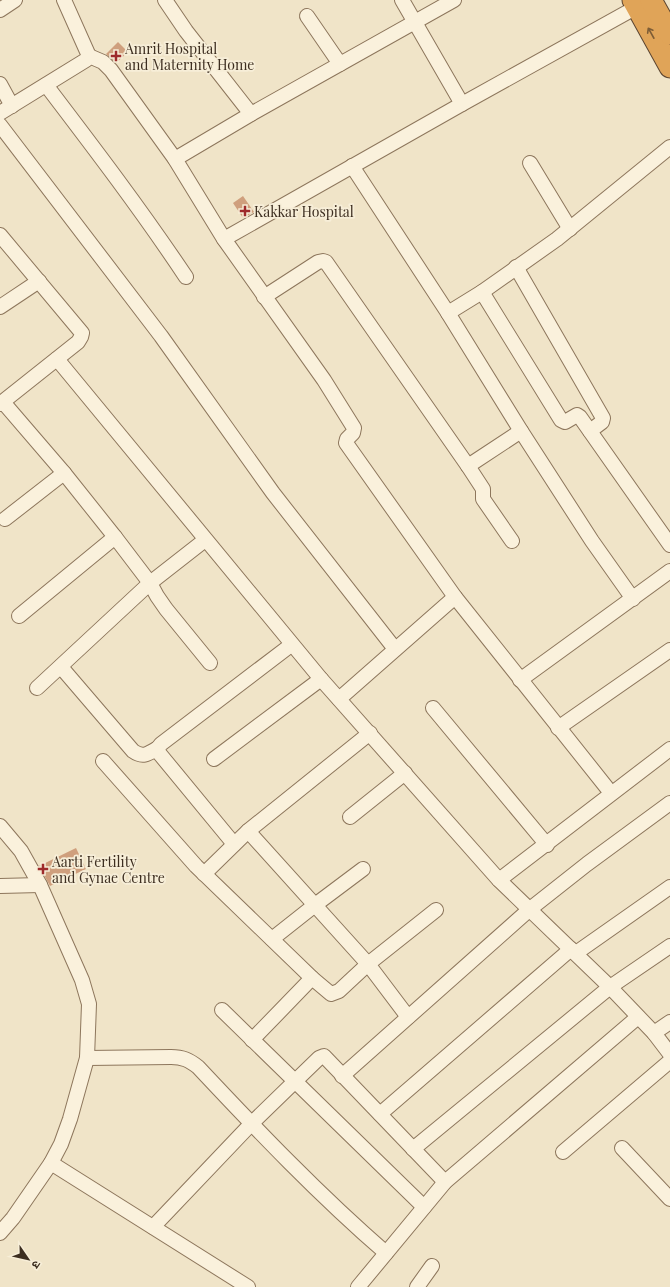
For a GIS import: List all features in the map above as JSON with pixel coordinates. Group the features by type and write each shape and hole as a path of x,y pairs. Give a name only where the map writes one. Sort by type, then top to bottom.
{"highway":[{"path":"643,2 669,31"},
{"path":"643,2 670,67"}],"street":[{"path":"0,10 15,0"},
{"path":"64,0 89,56 103,62 111,70 175,159 224,239 324,380 354,428 353,433 347,439 346,443 455,597 611,793"},
{"path":"165,0 186,31 252,114"},
{"path":"402,0 462,104"},
{"path":"175,159 454,0"},
{"path":"224,239 643,2"},
{"path":"307,16 340,64"},
{"path":"0,113 86,60 89,56"},
{"path":"0,84 12,106"},
{"path":"46,85 122,186 186,277"},
{"path":"0,125 161,336 273,493 395,649"},
{"path":"448,313 482,292 570,228 670,147"},
{"path":"530,163 570,228"},
{"path":"352,166 448,313 521,431 592,541 633,599"},
{"path":"0,234 82,333 78,342 2,403 64,473 115,537 150,583 163,604 210,663"},
{"path":"264,297 318,262 326,262 468,466 483,489 483,499 512,540"},
{"path":"516,267 603,418 602,422 590,431"},
{"path":"0,307 39,281"},
{"path":"482,292 561,420 565,422 577,415 580,417 670,546"},
{"path":"57,359 321,679 499,880 610,987 654,1034 670,1054"},
{"path":"468,466 521,431"},
{"path":"5,519 64,473"},
{"path":"19,616 115,537"},
{"path":"37,688 150,583 205,540"},
{"path":"520,680 670,571"},
{"path":"339,698 455,597"},
{"path":"61,667 133,751 143,755 158,748 161,744 291,644"},
{"path":"558,728 670,650"},
{"path":"214,759 321,679"},
{"path":"433,708 547,845"},
{"path":"204,874 248,831 370,733"},
{"path":"158,748 159,753 234,844"},
{"path":"499,880 547,845 611,793 670,749"},
{"path":"103,761 204,874 312,978 331,994 339,991 368,964 436,910"},
{"path":"350,817 405,773"},
{"path":"342,1076 530,909 587,864 670,804"},
{"path":"0,826 21,851 40,885 82,980 89,1004 87,1058 70,1119 61,1144 51,1163 13,1218 0,1233"},
{"path":"248,831 368,964 408,1017"},
{"path":"272,940 315,905 363,870"},
{"path":"0,886 40,885"},
{"path":"380,1114 574,951 670,887"},
{"path":"413,1149 610,987 670,946"},
{"path":"252,1040 312,978"},
{"path":"222,1010 424,1207"},
{"path":"358,1287 445,1182 638,1017"},
{"path":"654,1034 670,1022"},
{"path":"153,1227 295,1080 318,1058 324,1056 445,1182"},
{"path":"87,1058 182,1057 189,1060 198,1067 251,1124 346,1219 386,1253"},
{"path":"562,1152 670,1061"},
{"path":"622,1148 670,1199"},
{"path":"51,1163 248,1287"},
{"path":"417,1287 432,1266"}],"building":[{"path":"118,42 128,52 116,63 106,54"},
{"path":"243,196 254,212 243,218 233,203"},
{"path":"76,848 86,869 50,886 39,866"}],"place":[{"name":"Amrit Hospital and Maternity Home","path":"116,56"},
{"name":"Kakkar Hospital","path":"245,211"},
{"name":"Aarti Fertility and Gynae Centre","path":"43,869"}]}
